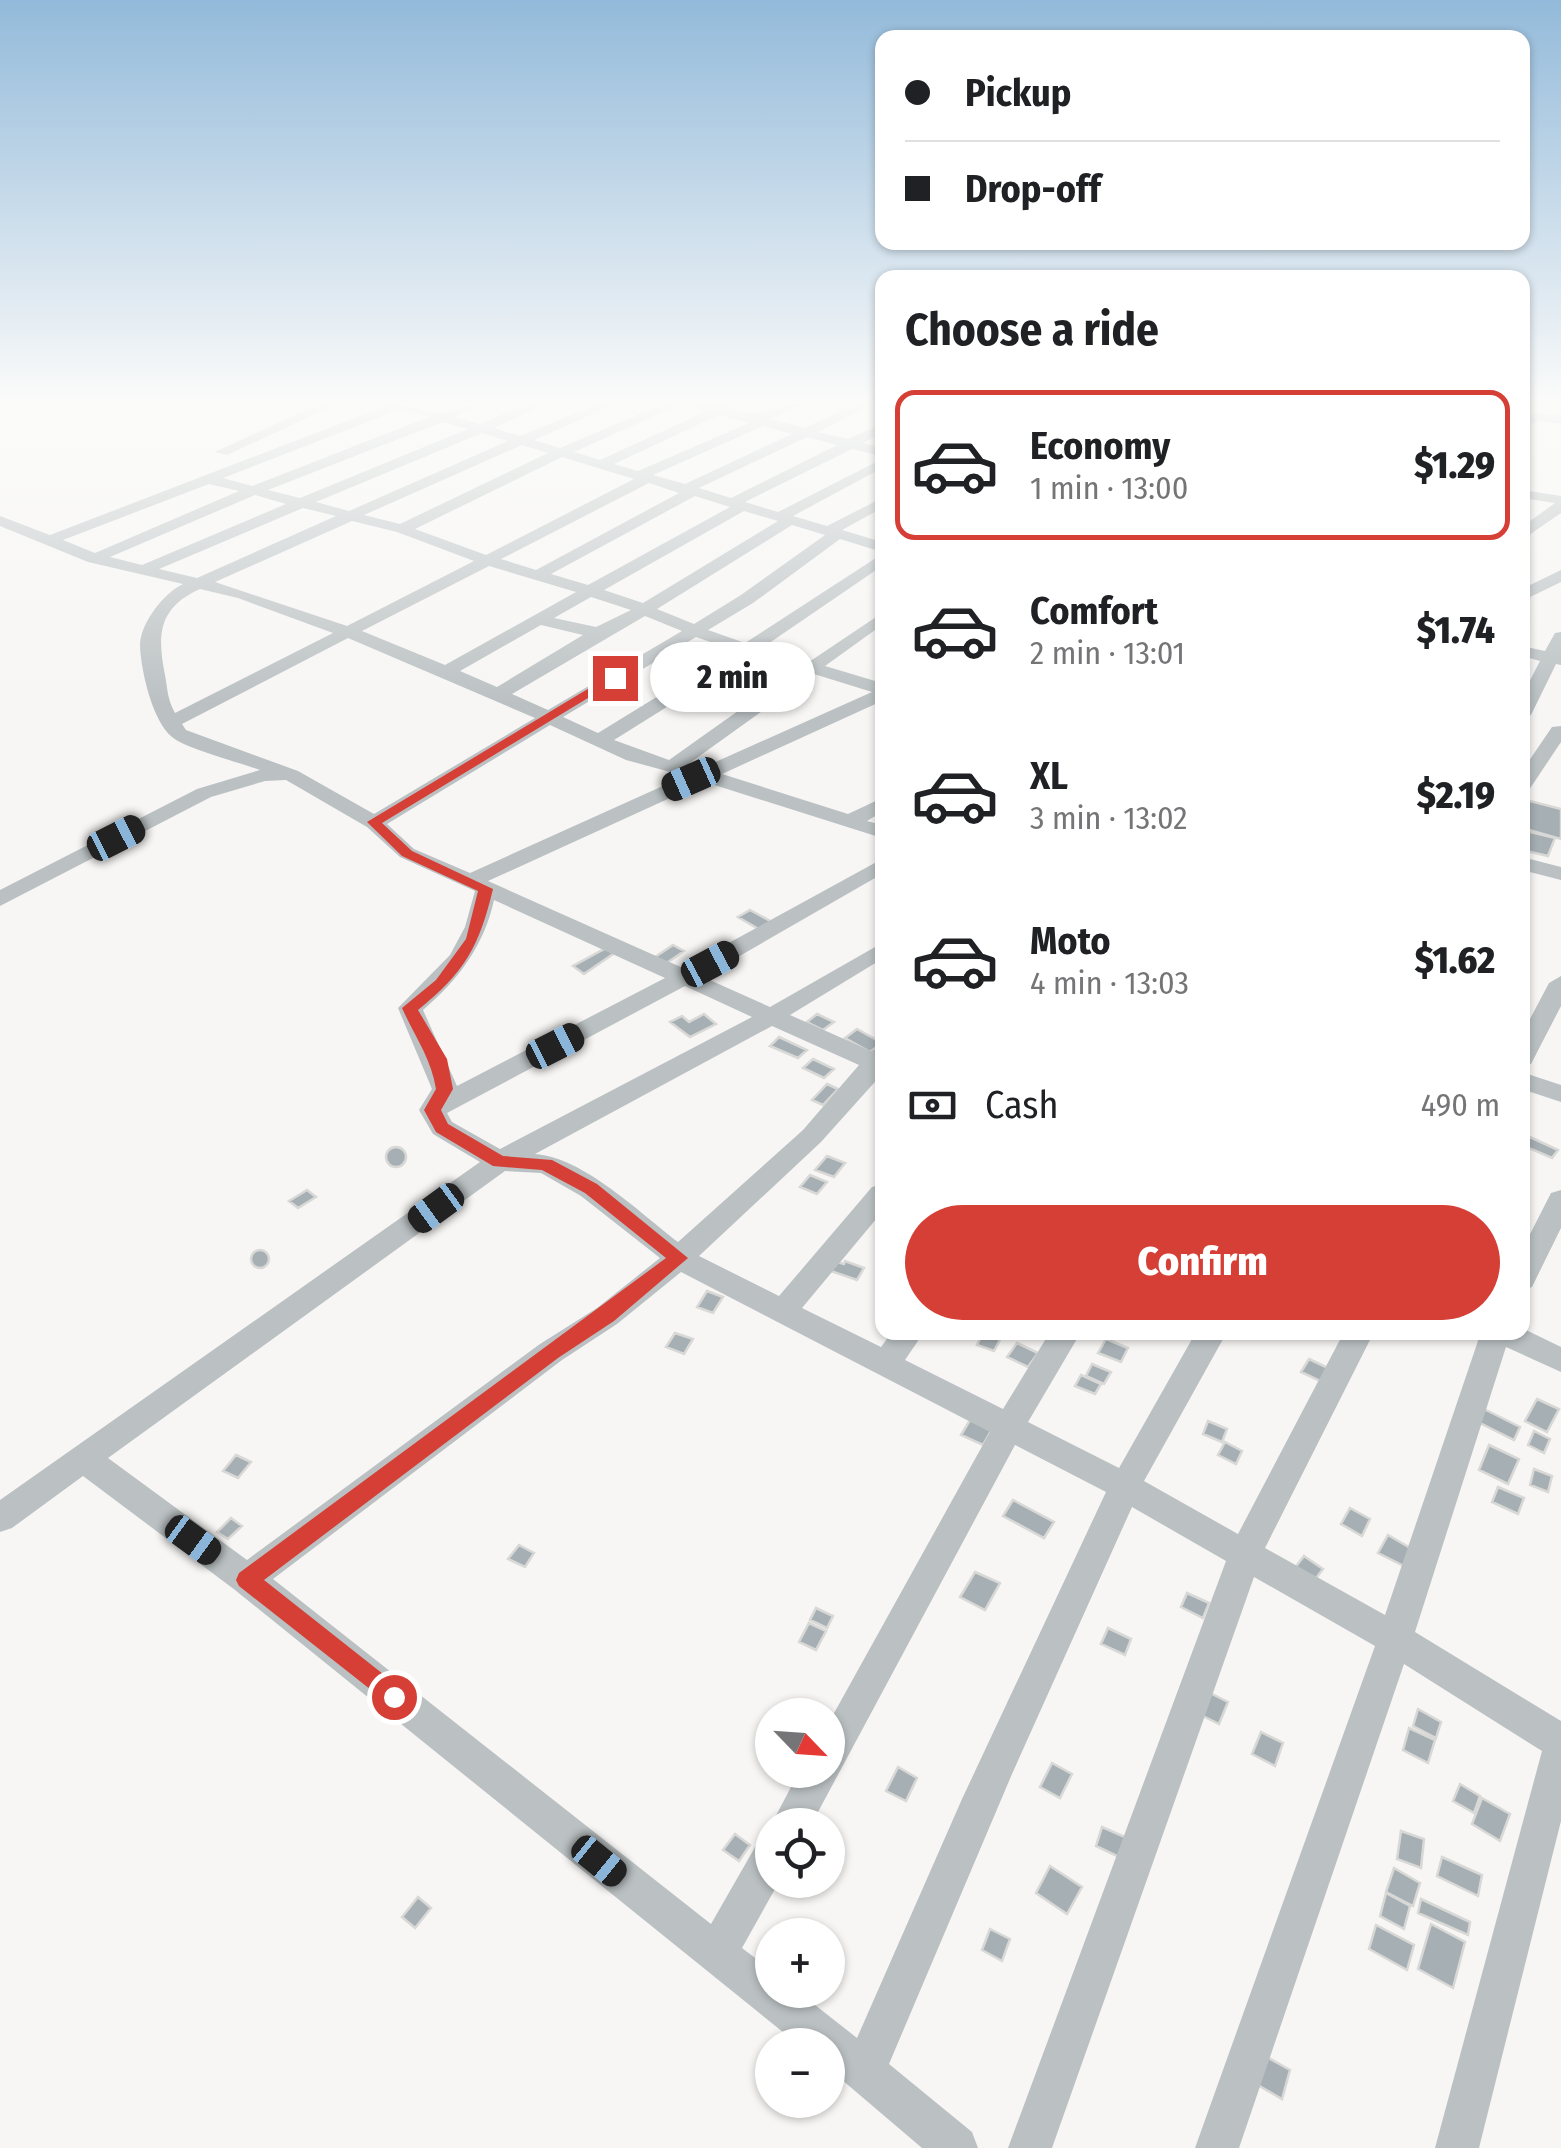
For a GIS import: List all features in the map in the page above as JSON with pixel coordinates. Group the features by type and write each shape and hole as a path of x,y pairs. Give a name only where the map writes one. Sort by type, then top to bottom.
{"street":[{"path":"48,541 147,504"},
{"path":"94,558 224,504"},
{"path":"140,572 205,541 301,504"},
{"path":"303,504 402,529 486,560 590,591 748,650 875,690"},
{"path":"377,504 169,599 148,646 157,680 156,696 179,734 291,775 374,822 407,854 770,1017 875,1059"},
{"path":"402,529 453,504"},
{"path":"170,723 592,504"},
{"path":"536,576 664,504"},
{"path":"496,696 598,633 644,610 810,504"},
{"path":"1530,528 1559,504"},
{"path":"446,671 737,505 875,547"},
{"path":"374,822 771,583 833,532 875,506"},
{"path":"0,521 140,572 243,594 446,671 599,741 875,829"},
{"path":"599,741 748,650 875,554"},
{"path":"1530,592 1561,576"},
{"path":"1530,594 1561,596"},
{"path":"540,620 598,633"},
{"path":"671,767 875,623"},
{"path":"1530,705 1557,659 1561,638"},
{"path":"1530,653 1557,659"},
{"path":"478,885 875,695"},
{"path":"1530,721 1560,731 1530,774"},
{"path":"0,899 204,793 264,775 291,775"},
{"path":"853,820 875,808"},
{"path":"1530,865 1561,874"},
{"path":"432,1110 682,978 875,869"},
{"path":"432,1110 444,1089 439,1059 420,1033 410,1008 442,983 474,939 478,885"},
{"path":"0,1518 500,1162 770,1017 875,954"},
{"path":"1530,1044 1558,996"},
{"path":"247,1580 538,1362 607,1316 679,1258 812,1136 875,1067"},
{"path":"1530,1083 1561,1094"},
{"path":"432,1110 442,1128 500,1162 546,1164 591,1189 679,1258 781,1313 1008,1424 1246,1553 1561,1744 1458,2148"},
{"path":"1530,1263 1561,1200"},
{"path":"781,1313 875,1202"},
{"path":"885,1364 903,1340"},
{"path":"845,1729 1008,1424 1061,1340"},
{"path":"865,2071 950,1865 1124,1486 1207,1340"},
{"path":"1030,2148 1246,1553 1286,1466 1354,1340"},
{"path":"1217,2148 1497,1340"},
{"path":"1517,1340 1561,1360"},
{"path":"86,1460 247,1580 865,2071 956,2148"},
{"path":"716,1955 755,1886"}],"building":[{"path":"1530,801 1561,809 1561,839 1530,830"},
{"path":"1530,832 1555,838 1548,856 1530,852"},
{"path":"750,910 774,923 762,931 738,917"},
{"path":"673,945 684,951 664,965 652,959"},
{"path":"608,947 616,952 584,974 573,966"},
{"path":"704,1014 716,1024 690,1037 670,1022 682,1016 689,1022"},
{"path":"817,1014 834,1022 823,1030 807,1022"},
{"path":"857,1029 875,1039 875,1048 870,1052 845,1038"},
{"path":"779,1037 807,1050 798,1058 770,1046"},
{"path":"813,1059 834,1069 824,1078 803,1068"},
{"path":"827,1084 838,1089 823,1105 812,1100"},
{"path":"1530,1137 1558,1150 1552,1158 1530,1149"},
{"path":"392,1147 400,1147 406,1157 400,1167 392,1167 386,1161 386,1153"},
{"path":"827,1156 845,1163 834,1177 815,1170"},
{"path":"810,1175 827,1182 817,1194 800,1187"},
{"path":"307,1190 316,1197 298,1208 289,1201"},
{"path":"260,1250 269,1259 260,1268 251,1259"},
{"path":"833,1261 864,1268 857,1280 828,1270"},
{"path":"707,1291 723,1297 713,1313 697,1307"},
{"path":"675,1333 693,1339 684,1354 666,1347"},
{"path":"979,1340 1000,1340 994,1351 977,1345"},
{"path":"1105,1340 1128,1348 1121,1362 1098,1353"},
{"path":"1017,1343 1038,1353 1028,1367 1007,1357"},
{"path":"1309,1359 1328,1368 1320,1381 1301,1372"},
{"path":"1092,1364 1111,1372 1104,1384 1086,1376"},
{"path":"1081,1375 1101,1384 1095,1394 1075,1386"},
{"path":"1537,1399 1559,1409 1547,1432 1525,1421"},
{"path":"1482,1408 1520,1427 1514,1440 1476,1421"},
{"path":"970,1420 992,1429 983,1445 961,1435"},
{"path":"1208,1421 1227,1429 1222,1442 1203,1434"},
{"path":"1534,1431 1550,1439 1544,1453 1528,1445"},
{"path":"1225,1442 1242,1451 1236,1464 1218,1455"},
{"path":"1489,1445 1519,1459 1508,1484 1479,1470"},
{"path":"236,1455 251,1462 238,1478 223,1471"},
{"path":"1534,1469 1552,1476 1548,1492 1530,1485"},
{"path":"1498,1487 1524,1498 1518,1514 1492,1502"},
{"path":"1013,1500 1054,1522 1044,1538 1003,1516"},
{"path":"1350,1508 1370,1519 1362,1536 1341,1524"},
{"path":"231,1518 242,1526 228,1539 217,1532"},
{"path":"1388,1535 1412,1549 1404,1566 1378,1553"},
{"path":"519,1545 534,1553 525,1567 508,1559"},
{"path":"1304,1556 1323,1569 1313,1582 1294,1569"},
{"path":"975,1572 1000,1583 985,1610 960,1597"},
{"path":"1187,1593 1209,1603 1203,1618 1181,1607"},
{"path":"816,1608 833,1616 827,1628 810,1620"},
{"path":"809,1623 826,1631 816,1650 799,1642"},
{"path":"1108,1628 1131,1639 1125,1655 1101,1644"},
{"path":"1204,1690 1228,1702 1219,1724 1195,1712"},
{"path":"1418,1709 1441,1722 1436,1738 1413,1726"},
{"path":"1409,1728 1435,1740 1428,1763 1403,1750"},
{"path":"1261,1732 1283,1743 1275,1766 1252,1754"},
{"path":"1052,1763 1072,1774 1060,1798 1040,1787"},
{"path":"898,1767 917,1778 906,1801 886,1791"},
{"path":"1460,1784 1480,1796 1474,1813 1453,1801"},
{"path":"1482,1798 1510,1814 1500,1841 1472,1824"},
{"path":"1102,1827 1125,1837 1119,1857 1096,1846"},
{"path":"1401,1831 1424,1839 1421,1868 1397,1859"},
{"path":"735,1834 750,1845 739,1861 723,1850"},
{"path":"1442,1857 1482,1875 1478,1896 1437,1876"},
{"path":"1050,1866 1082,1887 1067,1914 1036,1893"},
{"path":"1394,1868 1420,1883 1413,1906 1386,1892"},
{"path":"1386,1893 1410,1906 1404,1929 1380,1916"},
{"path":"418,1897 431,1908 415,1928 402,1917"},
{"path":"1421,1899 1470,1922 1468,1935 1418,1913"},
{"path":"1431,1924 1465,1942 1453,1988 1418,1969"},
{"path":"1376,1925 1414,1945 1407,1970 1369,1949"},
{"path":"990,1929 1010,1939 1002,1961 982,1950"},
{"path":"1265,2056 1290,2070 1282,2099 1256,2084"}],"route":[{"path":"394,1697 247,1580 551,1352 607,1316 679,1258 591,1189 546,1164 500,1162 442,1128 432,1110 444,1089 439,1059 420,1033 410,1008 442,983 474,939 486,889 407,854 374,822 615,678"}]}
